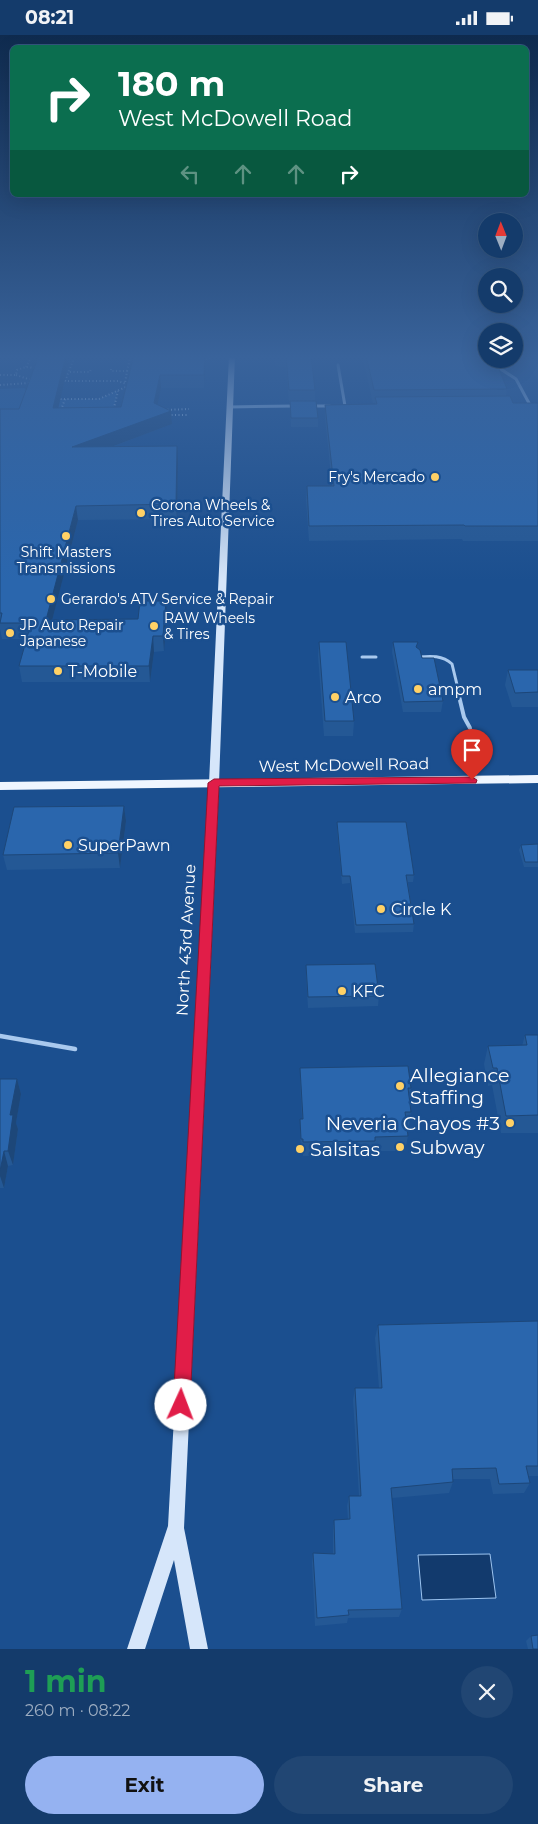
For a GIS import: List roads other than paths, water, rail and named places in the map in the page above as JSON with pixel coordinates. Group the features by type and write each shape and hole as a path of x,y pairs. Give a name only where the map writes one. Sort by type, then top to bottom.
{"main road":[{"name":"North 43rd Avenue","path":"199,1649 176,1528 214,783 228,430"},
{"name":"West McDowell Road","path":"0,786 538,779"},
{"name":"North 43rd Avenue","path":"136,1649 176,1528"}],"lane":[{"path":"418,657 436,656 447,659 452,664 464,717 470,728"},
{"path":"362,657 376,657"},
{"path":"0,1036 75,1049"}],"place":[{"name":"Fry's Mercado","path":"435,477"},
{"name":"Corona Wheels & Tires Auto Service","path":"141,513"},
{"name":"Shift Masters Transmissions","path":"66,536"},
{"name":"Gerardo's ATV Service & Repair","path":"51,599"},
{"name":"RAW Wheels & Tires","path":"154,626"},
{"name":"JP Auto Repair Japanese","path":"10,633"},
{"name":"T-Mobile","path":"58,671"},
{"name":"ampm","path":"418,689"},
{"name":"Arco","path":"335,697"},
{"name":"SuperPawn","path":"68,845"},
{"name":"Circle K","path":"381,909"},
{"name":"KFC","path":"342,991"},
{"name":"Allegiance Staffing","path":"400,1086"},
{"name":"Neveria Chayos #3","path":"510,1123"},
{"name":"Subway","path":"400,1147"},
{"name":"Salsitas","path":"300,1149"}]}
